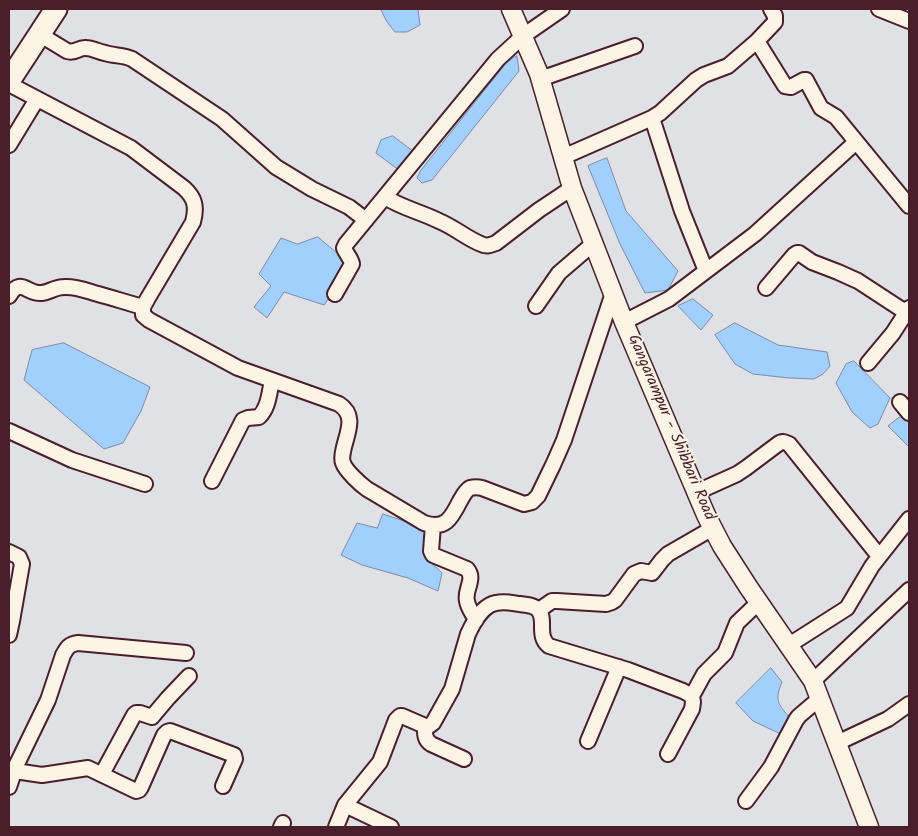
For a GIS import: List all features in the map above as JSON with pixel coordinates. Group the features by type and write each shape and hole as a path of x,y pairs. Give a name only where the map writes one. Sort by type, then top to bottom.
{"highway":[{"path":"9,82 39,34 49,9"},
{"path":"9,69 49,9"}],"main road":[{"name":"Gangarampur - Shibbari Road","path":"511,9 540,79 572,188 624,322 696,492 727,554 813,681 869,827"}],"street":[{"path":"335,294 352,264 352,260 344,248 346,244 498,59 523,36 562,9"},
{"path":"563,157 652,118 696,80 728,66 757,41 775,22 775,16 771,9"},
{"path":"879,9 909,21"},
{"path":"39,34 67,52 72,53 83,47 132,59 222,119 276,167 312,189 349,207 366,220"},
{"path":"757,41 785,86 791,87 806,80 821,108 836,117 909,206"},
{"path":"540,79 635,46"},
{"path":"9,82 37,99 131,148 192,195 195,214 193,222 143,307 143,315 238,368 339,404 345,408 349,413 350,422 342,462 360,484 424,523 438,526 445,523 454,514 465,493 469,489 476,487 524,504 532,502 538,496 561,446 613,293"},
{"path":"9,146 37,99"},
{"path":"652,118 682,211 706,271"},
{"path":"624,322 669,299 755,234 856,142"},
{"path":"385,197 403,207 451,226 481,244 488,246 496,243 539,210 572,188"},
{"path":"536,306 559,274 594,243"},
{"path":"766,288 794,255 799,253 812,262 858,281 908,310 893,333 868,363"},
{"path":"9,296 17,287 42,293 57,287 67,287 81,289 143,307"},
{"path":"212,481 243,420 260,417 264,412 272,381"},
{"path":"9,431 72,460 145,484"},
{"path":"696,492 737,474 778,444 784,442 789,444 878,556"},
{"path":"789,645 847,608 878,556 909,519"},
{"path":"433,525 431,551 433,555 470,572 471,577 466,597 476,620"},
{"path":"539,610 552,602 606,604 612,602 638,571 652,573 668,554 713,528"},
{"path":"9,552 19,557 22,564 9,635"},
{"path":"813,681 909,590"},
{"path":"692,696 704,674 724,653 736,623 759,602"},
{"path":"336,827 345,805 380,762 398,717 402,716 426,726 433,722 450,695 472,626 488,606 494,603 529,605 539,610 541,614 542,637 548,646 619,667 692,696 694,702 692,709 668,754"},
{"path":"9,787 48,700 66,648 71,644 78,642 186,653"},
{"path":"588,741 619,667"},
{"path":"102,774 134,715 140,713 152,717 189,676"},
{"path":"746,801 771,767 796,720 820,699"},
{"path":"836,743 888,719 909,704"},
{"path":"426,726 425,738 430,744 464,759"},
{"path":"15,771 42,775 88,768 136,791 139,790 164,735 170,731 234,755 235,759 223,786"},
{"path":"345,805 392,827"}],"water":[{"path":"381,9 418,9 420,25 407,32 395,32 387,22"},
{"path":"517,56 519,71 432,180 422,183 417,178 421,170 507,62"},
{"path":"393,136 414,152 400,171 376,153 381,140"},
{"path":"607,158 626,211 678,271 668,290 645,293 620,244 588,166"},
{"path":"318,237 345,260 350,267 324,305 284,292 267,318 254,307 271,286 259,274 281,238 297,244"},
{"path":"693,299 713,315 701,330 678,306"},
{"path":"735,323 778,345 827,352 830,366 823,374 814,379 753,374 735,364 715,335"},
{"path":"64,343 150,387 141,411 123,443 104,449 24,380 32,350"},
{"path":"854,361 890,398 878,424 870,428 852,412 836,383 846,364"},
{"path":"909,414 909,447 888,426 898,418"},
{"path":"383,514 431,530 428,560 442,573 438,591 408,578 362,565 341,555 357,523 377,528"},
{"path":"771,668 782,682 778,695 779,704 793,722 785,736 753,721 736,703"}]}
